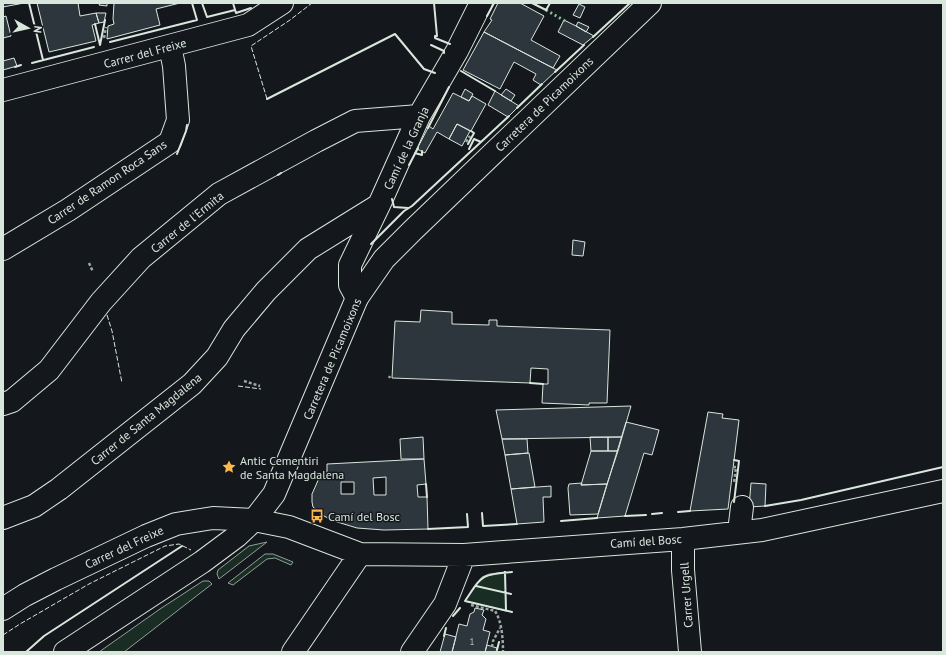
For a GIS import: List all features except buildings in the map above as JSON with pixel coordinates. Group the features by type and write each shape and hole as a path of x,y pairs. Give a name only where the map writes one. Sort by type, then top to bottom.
{"street":[{"name":"Carrer del Freixe","path":"3,90 248,25 282,3"},
{"name":"Camí de la Granja","path":"357,298 350,285 350,265 380,205 419,116 457,51 481,3"},
{"name":"Carretera de Picamoixons","path":"65,652 202,562 237,536 254,520 274,494 357,298 384,259 650,3"},
{"name":"Carrer de Ramon Roca Sans","path":"3,249 68,210 170,142 178,120 174,66 170,46"},
{"name":"Carrer de l'Ermita","path":"3,404 12,400 50,370 101,302 141,258 219,194 355,121 419,116"},
{"name":"Carrer de Santa Magdalena","path":"3,518 34,506 53,494 192,384 218,357 234,329 266,291 308,249 380,205"},
{"name":"Camí del Bosc","path":"254,520 289,527 360,554 464,555 682,539 762,530 943,491"},
{"path":"739,532 742,507"},
{"name":"Carrer del Freixe","path":"3,609 25,595 63,576 146,536 176,524 213,518 254,520"},
{"name":"Carrer Urgell","path":"682,539 690,652"},
{"path":"293,652 360,554"},
{"path":"412,652 445,604 464,555"}],"path":[{"path":"104,38 106,28"},
{"path":"466,143 470,136"},
{"path":"244,381 260,386"},
{"path":"732,478 735,479 736,467 733,466"},
{"path":"468,608 470,605 495,611 499,618 503,642 502,652"},
{"path":"492,647 493,641 500,628"}],"green space":[{"path":"267,542 219,579 217,574 218,570 249,546"},
{"path":"265,554 273,554 293,562 291,565 275,558 267,559 233,585 228,583"},
{"path":"505,572 506,611 465,601 482,577 489,574"},
{"path":"203,581 209,581 212,584 124,652 99,652 160,609"}],"hedge":[{"path":"546,10 565,21"}],"fence":[{"path":"267,99 251,46 290,20 312,3"},
{"path":"107,315 112,331 122,383"},
{"path":"238,386 261,389"},
{"path":"3,635 89,584 165,546 179,544 191,550"}],"wall":[{"path":"29,3 43,60"},
{"path":"110,42 197,20 192,3"},
{"path":"202,3 207,17 235,10"},
{"path":"233,3 236,13 251,8"},
{"path":"434,3 437,36 435,36 435,38 450,44"},
{"path":"487,16 494,3"},
{"path":"532,3 546,10 550,3"},
{"path":"593,37 630,3"},
{"path":"100,45 105,20"},
{"path":"95,24 100,45"},
{"path":"267,99 395,34 424,69 435,73"},
{"path":"431,45 444,51 444,53"},
{"path":"555,72 584,45"},
{"path":"32,63 94,47"},
{"path":"15,67 21,65"},
{"path":"461,71 495,91"},
{"path":"517,108 542,84"},
{"path":"428,128 449,87"},
{"path":"371,244 404,211 412,206 509,116"},
{"path":"177,154 187,125"},
{"path":"468,144 474,133 471,131"},
{"path":"469,149 474,139 481,142"},
{"path":"409,165 418,148"},
{"path":"415,153 422,155 422,151"},
{"path":"392,199 394,207 408,208"},
{"path":"530,383 543,384"},
{"path":"734,460 739,461 734,502"},
{"path":"765,506 801,500 943,467"},
{"path":"426,484 427,497"},
{"path":"678,512 690,511"},
{"path":"482,513 483,526 517,524"},
{"path":"652,514 662,513"},
{"path":"428,529 468,527 467,514"},
{"path":"625,516 646,515"},
{"path":"561,521 597,518"},
{"path":"26,652 44,636 182,546"},
{"path":"505,572 506,611"},
{"path":"512,572 488,575 483,578 475,586 465,601 512,612"},
{"path":"476,586 511,594"},
{"path":"453,616 460,608"},
{"path":"444,636 446,628"},
{"path":"497,650 499,642"}],"place":[{"name":"Antic Cementiri de Santa Magdalena","path":"229,467"},
{"name":"Camí del Bosc","path":"317,516"}]}
